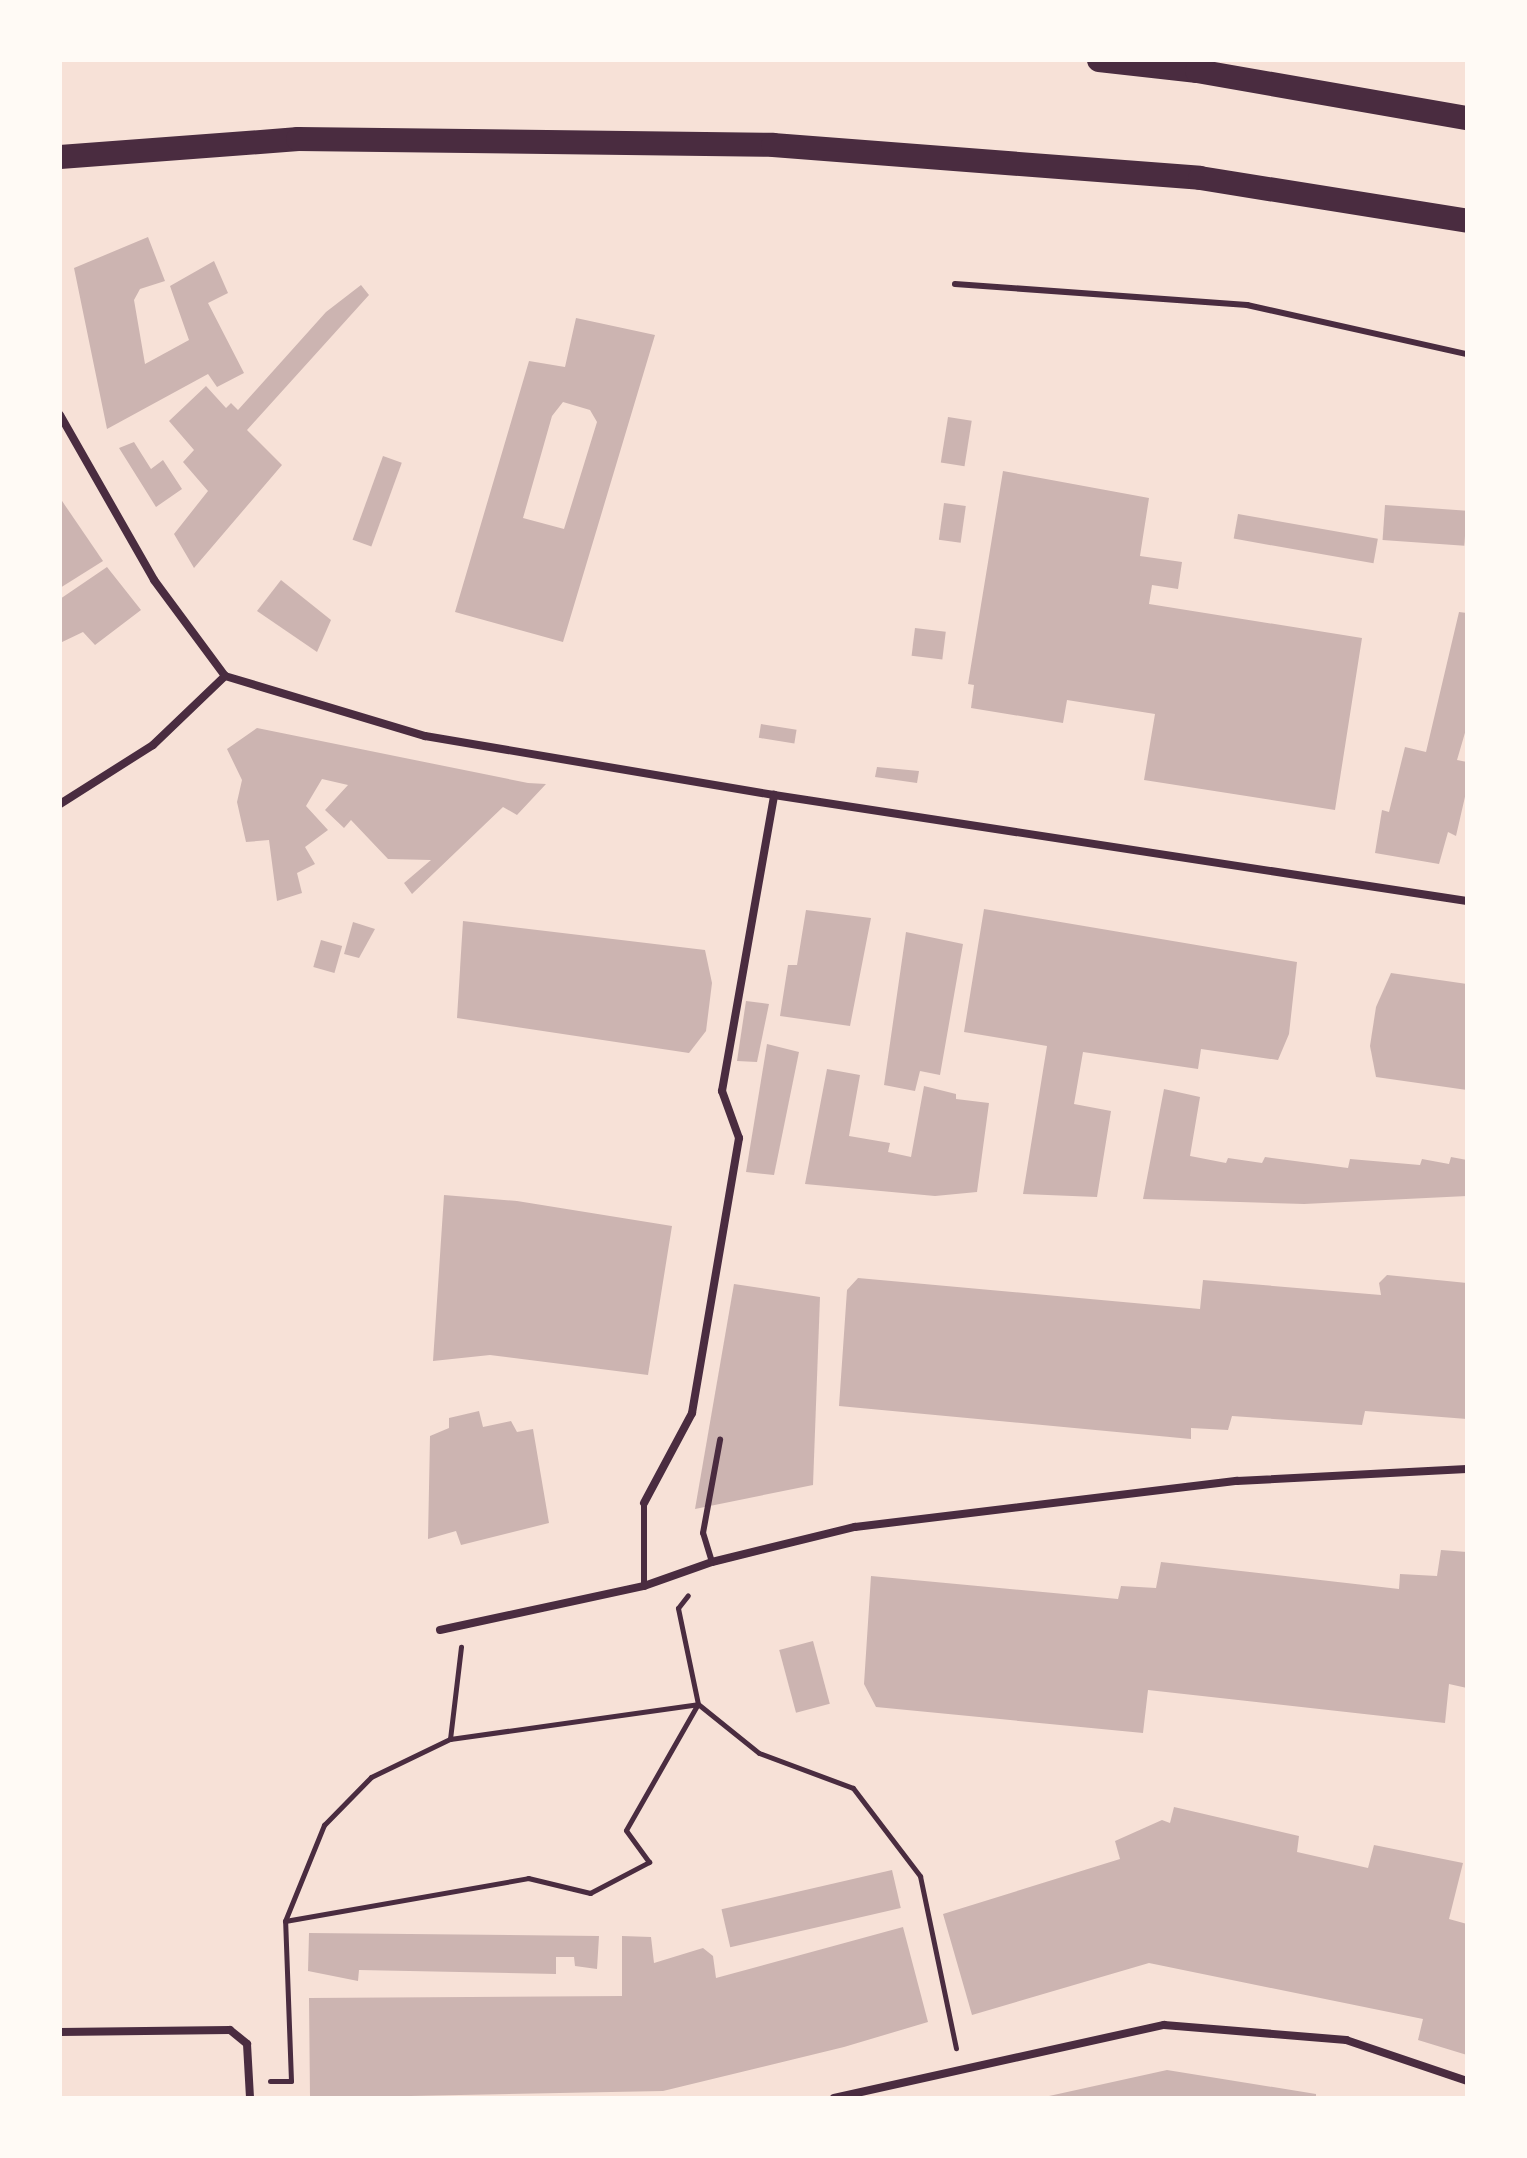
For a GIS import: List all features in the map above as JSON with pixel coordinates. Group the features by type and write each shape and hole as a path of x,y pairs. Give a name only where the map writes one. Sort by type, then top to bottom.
{"highway":[{"path":"1099,60 1197,71 1467,118"},
{"path":"60,157 298,139 773,145 1200,178 1467,221"}],"street":[{"path":"60,415 154,580 225,676 425,736 774,795 1467,901"},
{"path":"60,804 153,745 225,676"},
{"path":"644,1503 692,1413 739,1138 722,1091 774,795"},
{"path":"440,1630 644,1586 712,1562 855,1527 974,1510 1237,1481 1467,1469"},
{"path":"834,2098 866,2094 961,2068 1164,2025 1346,2040 1467,2081"},
{"path":"60,2032 230,2030 247,2044 250,2098"}],"lane":[{"path":"955,284 1247,305 1467,354"},
{"path":"712,1562 703,1533 720,1440"},
{"path":"644,1503 644,1586"}],"path":[{"path":"712,1562 678,1608 698,1704 759,1753 853,1788 920,1876 961,2068"},
{"path":"450,1739 463,1626"},
{"path":"249,2081 291,2081 285,1921 324,1825 371,1777 450,1739 698,1704"},
{"path":"285,1921 528,1878 590,1893 649,1862 626,1830 698,1704"}],"building":[{"path":"148,237 165,281 140,289 134,300 145,364 189,340 170,286 214,261 228,293 208,303 244,373 217,387 208,374 107,429 74,268"},
{"path":"361,285 369,295 247,430 282,465 194,568 174,534 208,491 183,462 194,450 169,421 206,386 226,408 231,403 238,410 326,312"},
{"path":"576,318 655,335 563,642 455,612 529,361 565,367","holes":["563,402 590,410 597,422 564,529 523,518 552,416"]},
{"path":"948,417 972,421 965,466 941,462"},
{"path":"134,442 151,469 163,460 182,489 156,507 119,448"},
{"path":"383,456 402,463 371,546 353,540"},
{"path":"1003,471 1149,498 1140,556 1182,562 1178,589 1152,585 1149,604 1362,638 1335,810 1144,780 1155,714 1067,700 1063,723 971,708 974,685 968,684"},
{"path":"60,498 103,561 60,588"},
{"path":"944,503 966,506 961,543 939,540"},
{"path":"1385,505 1467,511 1464,546 1383,540"},
{"path":"1238,514 1378,539 1374,563 1234,539"},
{"path":"107,567 141,610 95,645 83,632 60,643 60,599"},
{"path":"281,580 331,620 317,652 257,611"},
{"path":"1459,612 1467,613 1467,726 1457,760 1467,762 1467,788 1456,836 1448,832 1439,864 1375,853 1382,810 1389,812 1405,747 1426,752"},
{"path":"915,628 946,632 942,660 912,656"},
{"path":"761,724 797,730 794,743 759,738"},
{"path":"257,728 528,783 546,784 517,815 503,807 412,894 404,883 431,860 388,859 351,820 344,828 325,810 348,785 322,779 306,806 328,830 305,847 315,864 297,873 302,893 277,901 269,840 246,842 237,802 242,780 227,749"},
{"path":"877,767 919,771 917,783 875,777"},
{"path":"984,909 1297,962 1289,1034 1278,1060 1201,1049 1198,1069 1083,1052 1074,1104 1111,1111 1097,1197 1023,1194 1047,1046 964,1032"},
{"path":"806,910 871,918 850,1026 780,1016 788,965 797,965"},
{"path":"463,921 705,950 712,983 706,1031 689,1053 457,1018"},
{"path":"353,922 375,929 359,958 344,954"},
{"path":"906,932 963,944 940,1075 920,1071 915,1091 884,1085"},
{"path":"321,940 342,946 334,973 313,967"},
{"path":"1391,973 1467,984 1467,1090 1376,1077 1370,1046 1376,1007"},
{"path":"746,1001 769,1004 757,1062 737,1061"},
{"path":"767,1044 799,1052 774,1175 746,1172"},
{"path":"827,1069 860,1075 849,1136 890,1143 888,1152 911,1157 924,1086 956,1094 956,1099 989,1103 977,1192 935,1196 805,1184"},
{"path":"1164,1089 1200,1097 1190,1156 1226,1163 1228,1158 1262,1163 1265,1157 1348,1168 1350,1159 1420,1165 1422,1159 1449,1164 1451,1157 1467,1160 1467,1196 1304,1204 1143,1199"},
{"path":"444,1195 517,1201 672,1226 648,1375 490,1355 433,1361"},
{"path":"1387,1275 1467,1283 1467,1419 1365,1411 1362,1425 1232,1416 1228,1430 1191,1428 1191,1439 839,1406 847,1290 858,1278 1200,1309 1203,1280 1381,1295 1379,1283"},
{"path":"734,1284 820,1297 813,1485 695,1509"},
{"path":"479,1411 483,1427 511,1421 517,1432 533,1429 549,1523 461,1545 456,1531 428,1539 430,1436 449,1428 449,1418"},
{"path":"1441,1550 1467,1552 1467,1688 1449,1684 1445,1723 1148,1690 1143,1733 876,1707 864,1684 871,1576 1118,1599 1121,1586 1156,1588 1161,1562 1399,1589 1400,1574 1437,1576"},
{"path":"813,1641 830,1704 796,1713 779,1650"},
{"path":"1174,1807 1299,1836 1297,1852 1368,1868 1374,1845 1463,1863 1449,1919 1467,1924 1467,2055 1418,2040 1423,2019 1149,1963 972,2015 943,1914 1120,1859 1115,1841 1162,1820 1170,1823"},
{"path":"892,1870 901,1908 730,1947 721,1909"},
{"path":"903,1927 928,2022 844,2047 663,2091 310,2098 309,1998 622,1996 622,1936 651,1937 654,1963 703,1948 713,1956 716,1978"},
{"path":"309,1933 599,1936 597,1969 575,1966 574,1957 556,1957 556,1974 359,1970 358,1981 308,1971"},
{"path":"1167,2070 1316,2094 1316,2098 1040,2098"}]}
